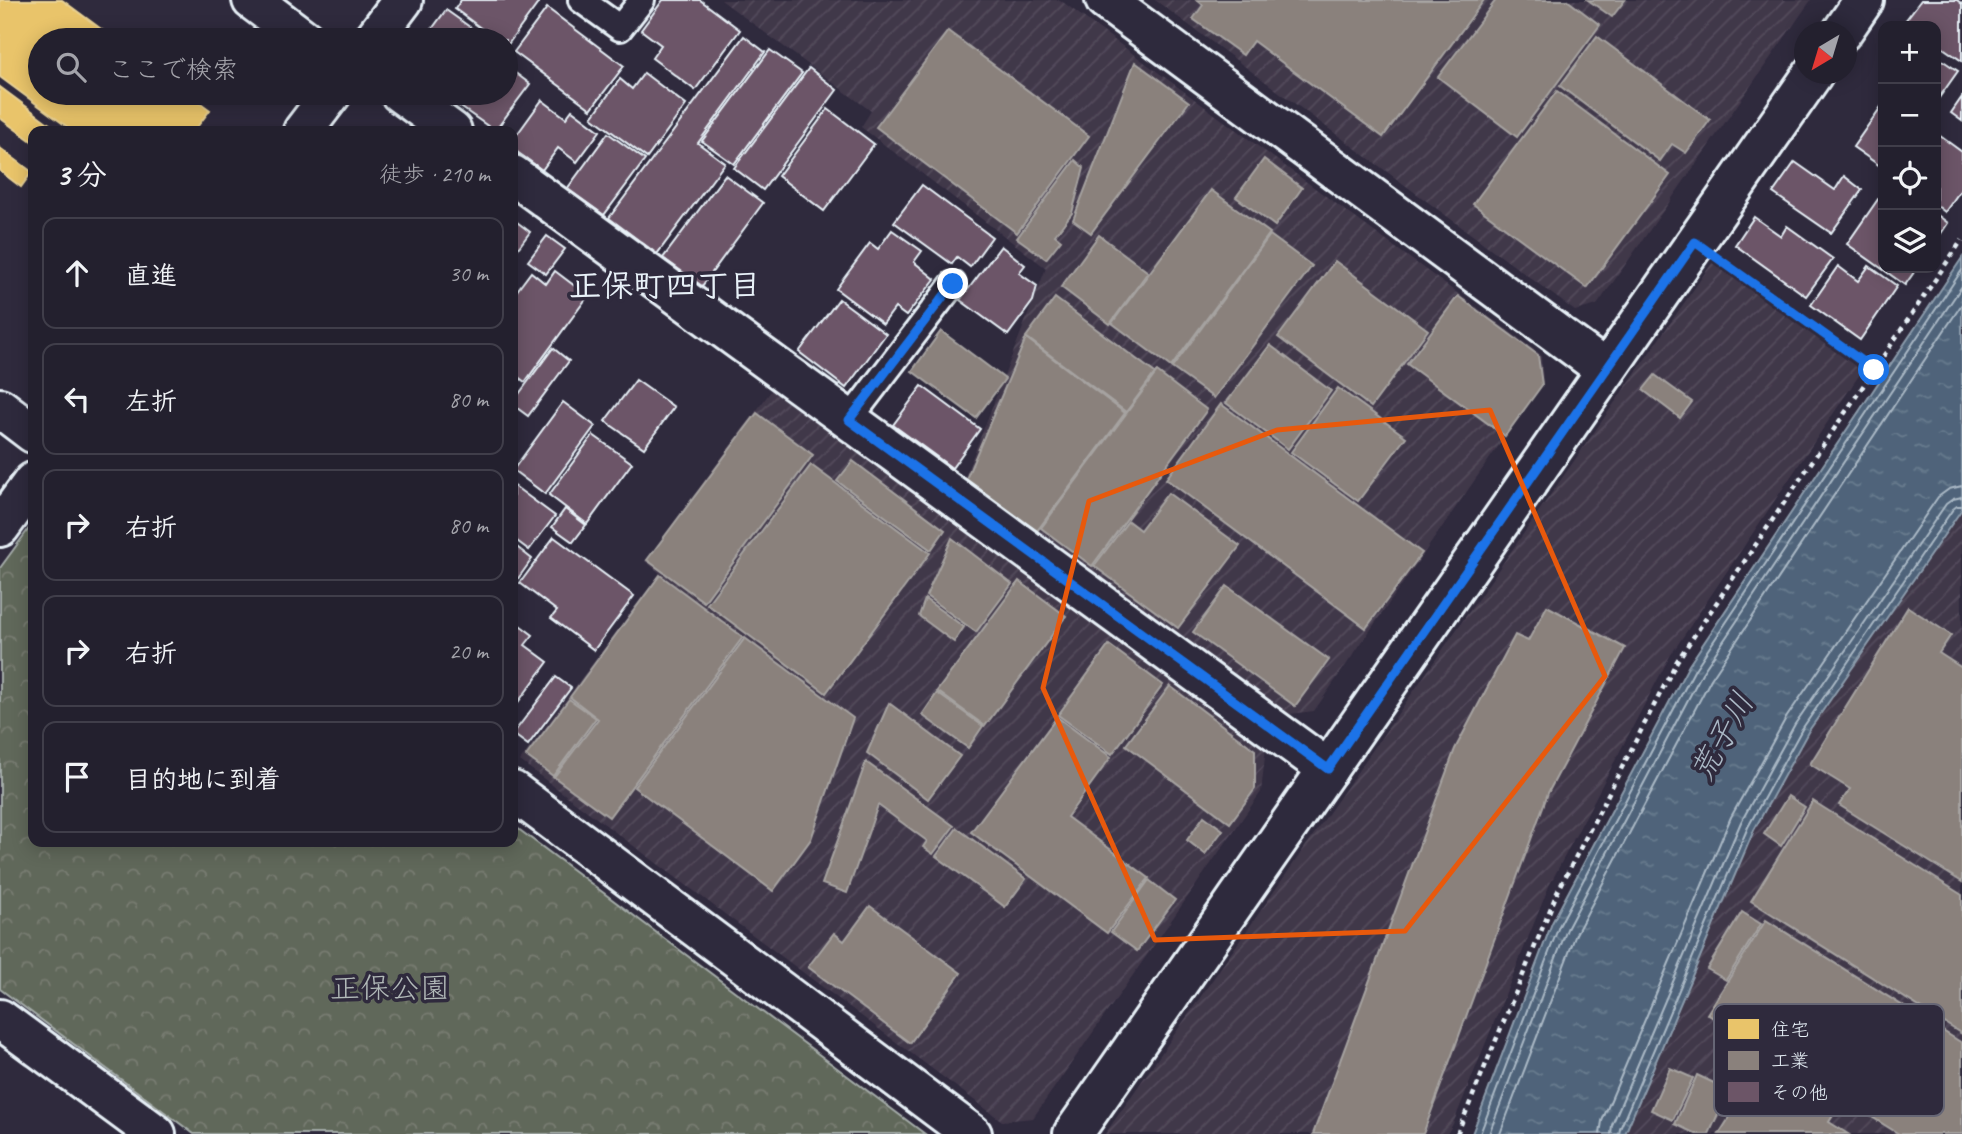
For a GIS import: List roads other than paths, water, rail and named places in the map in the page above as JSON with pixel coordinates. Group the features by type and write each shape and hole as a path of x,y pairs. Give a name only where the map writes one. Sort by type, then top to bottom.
{"street":[{"path":"251,0 289,28"},
{"path":"382,28 403,0"},
{"path":"1105,0 1606,370"},
{"path":"1850,21 1864,0"},
{"path":"1073,1134 1806,84"},
{"path":"307,126 323,105"},
{"path":"417,105 446,126"},
{"path":"518,179 1328,769"},
{"path":"0,408 28,429"},
{"path":"0,527 28,489"},
{"path":"518,795 972,1134"},
{"path":"0,1019 156,1134"}],"lane":[{"path":"582,0 620,28 642,0"},
{"path":"849,420 953,284"}],"water":[{"name":"荒子川","path":"1962,258 1962,509 1808,732 1754,830 1625,1134 1472,1134 1552,923 1689,665"}],"district":[{"name":"正保町四丁目","path":"665,285"}],"park label":[{"name":"正保公園","path":"390,988"}]}
